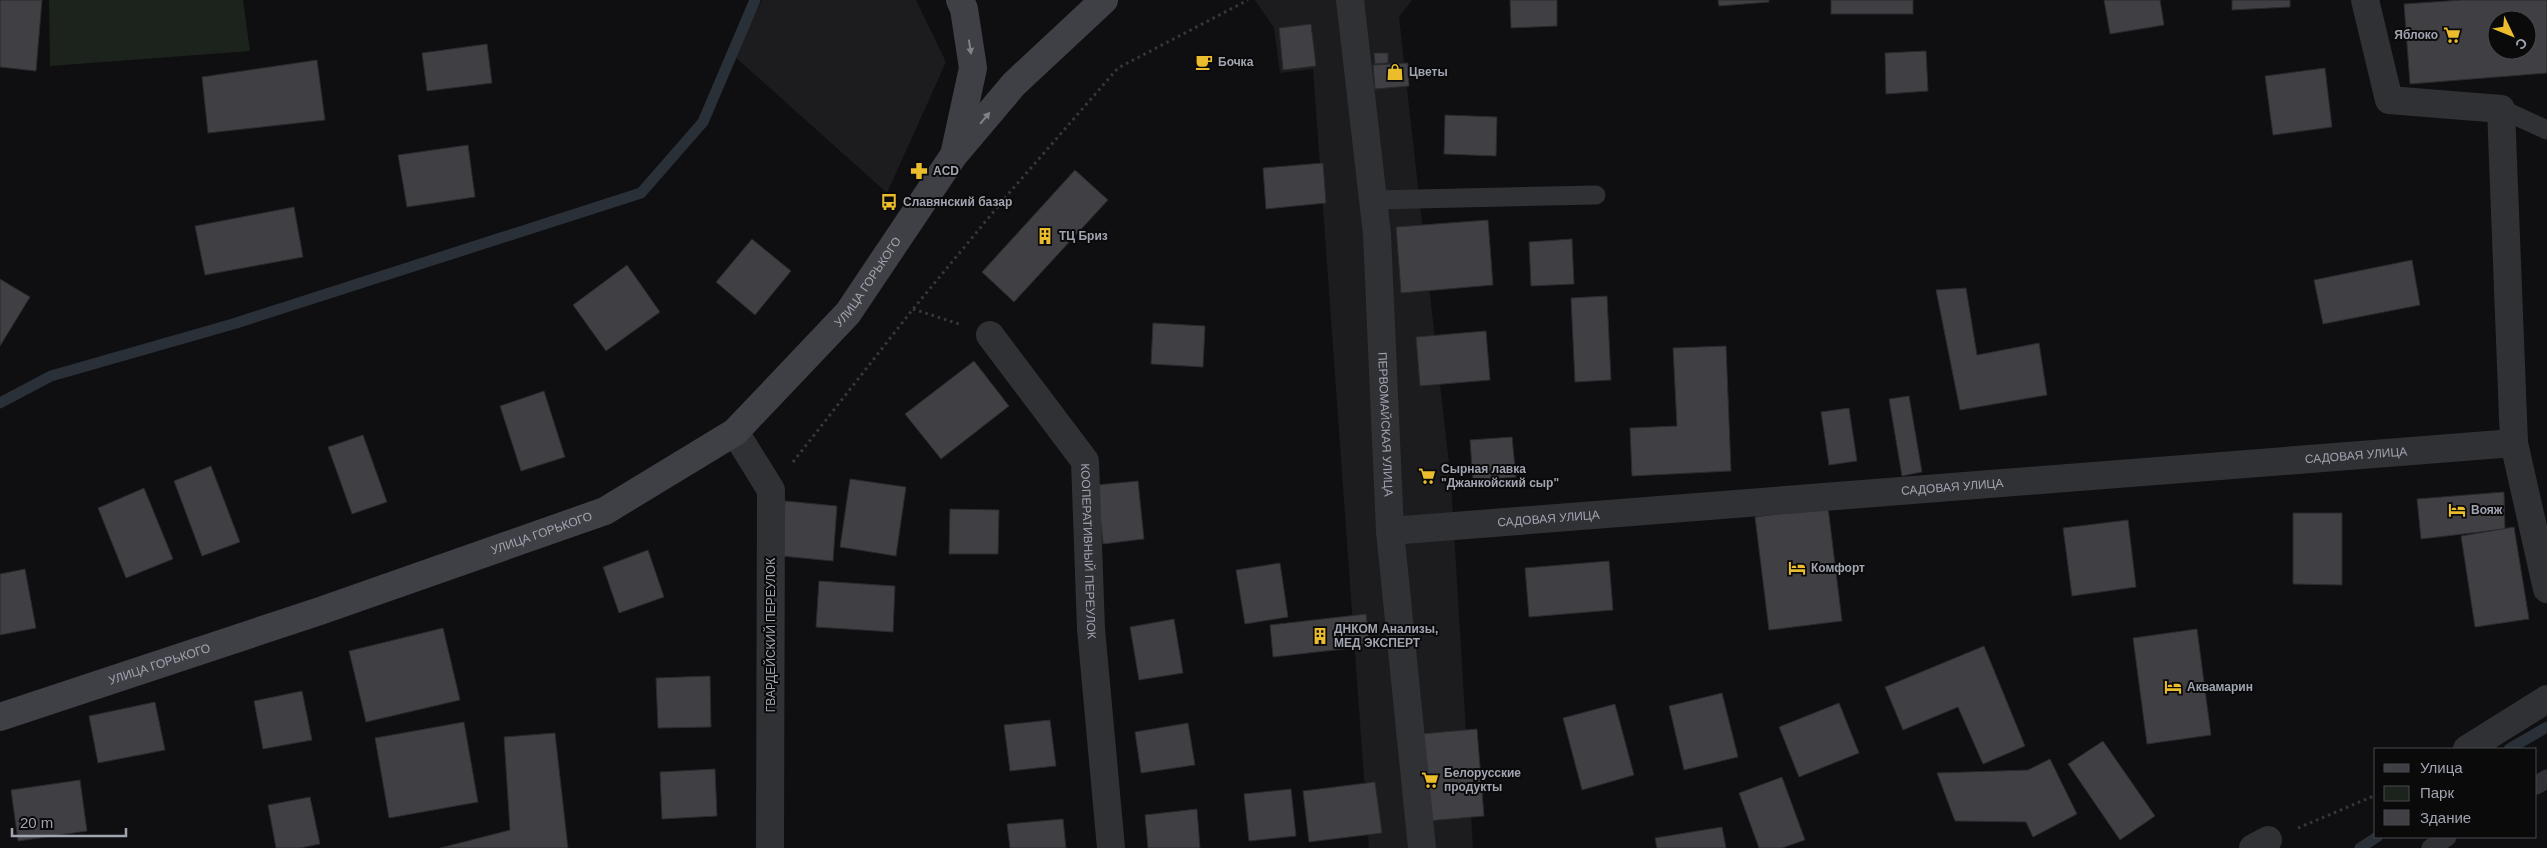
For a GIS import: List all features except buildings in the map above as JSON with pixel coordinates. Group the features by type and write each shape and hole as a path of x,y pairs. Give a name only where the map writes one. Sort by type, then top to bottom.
{"main road":[{"name":"УЛИЦА ГОРЬКОГО","path":"954,155 973,68 964,9 960,0"},
{"name":"УЛИЦА ГОРЬКОГО","path":"0,717 320,612 605,511 735,432 848,313 954,155 1014,84 1104,0"}],"street":[{"name":"ПЕРВОМАЙСКАЯ УЛИЦА","path":"1350,0 1377,234 1390,531 1422,848"},
{"path":"2365,0 2389,100 2502,108 2514,443 2547,589"},
{"name":"КООПЕРАТИВНЫЙ ПЕРЕУЛОК","path":"990,335 1085,461 1091,629 1111,848"},
{"path":"735,432 771,490"},
{"name":"САДОВАЯ УЛИЦА","path":"1390,531 2514,443"},
{"name":"ГВАРДЕЙСКИЙ ПЕРЕУЛОК","path":"770,848 771,490"},
{"path":"2469,748 2547,699"}],"lane":[{"path":"2502,108 2547,130"},
{"path":"1373,200 1596,195"},
{"path":"2432,848 2447,838"}],"path":[{"path":"771,490 913,309 1010,192 1118,68 1248,0"},
{"path":"913,309 990,335"},
{"path":"2261,844 2374,796"}],"shaded area":[{"name":"Славянский базар","path":"762,0 916,0 946,62 887,193 734,56"},
{"path":"1255,0 1412,0 1399,17 1451,482 1473,848 1369,848 1313,69 1280,73 1274,28"}],"green space":[{"path":"49,0 243,0 250,51 50,66"}],"waterway":[{"path":"0,403 51,376 233,324 641,193 703,122 755,0"},
{"path":"2511,748 2547,727"},
{"path":"2360,848 2375,838"}],"place":[{"name":"Яблоко","path":"2452,35"},
{"name":"Бочка","path":"1204,62"},
{"name":"Цветы","path":"1395,72"},
{"name":"ACD","path":"919,171"},
{"name":"Славянский базар","path":"889,202"},
{"name":"ТЦ Бриз","path":"1045,236"},
{"name":"Сырная лавка \"Джанкойский сыр\"","path":"1427,476"},
{"name":"Вояж","path":"2457,510"},
{"name":"Комфорт","path":"1797,568"},
{"name":"ДНКОМ Анализы, МЕД ЭКСПЕРТ","path":"1320,636"},
{"name":"Аквамарин","path":"2173,687"},
{"name":"Белорусские продукты","path":"1430,780"}]}
